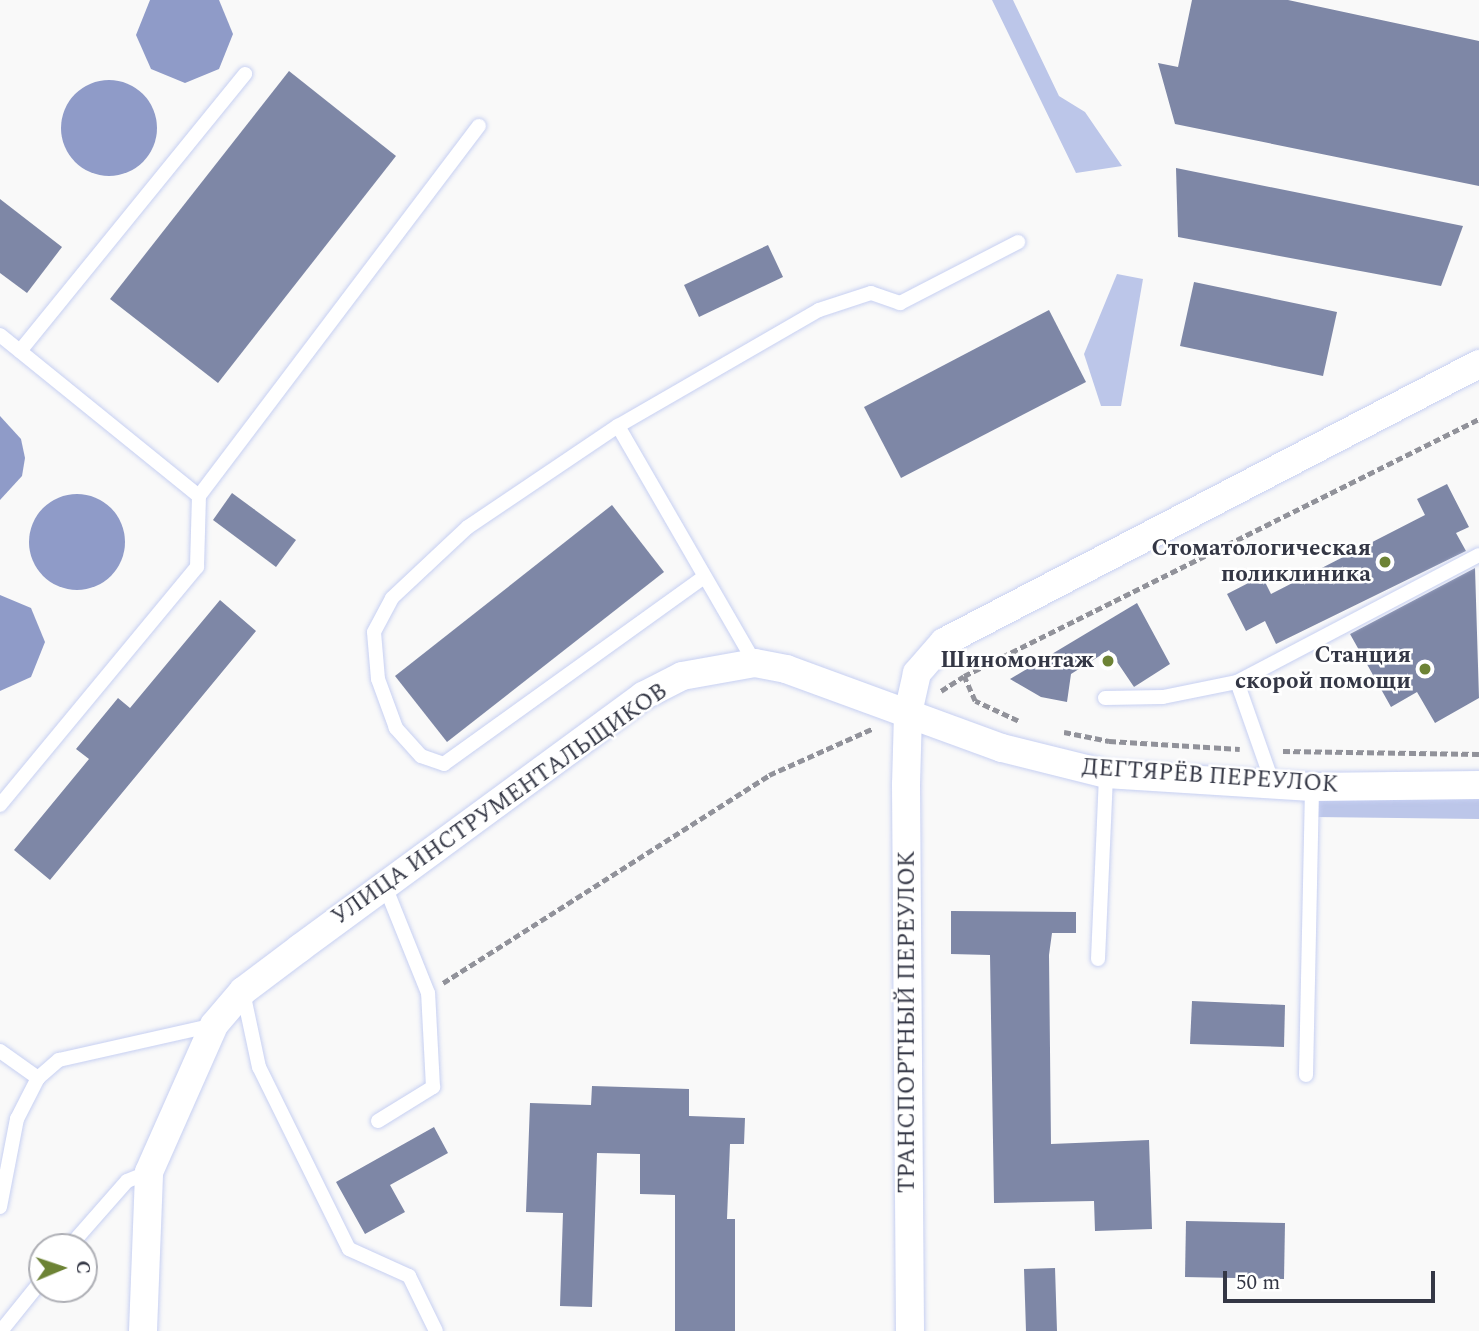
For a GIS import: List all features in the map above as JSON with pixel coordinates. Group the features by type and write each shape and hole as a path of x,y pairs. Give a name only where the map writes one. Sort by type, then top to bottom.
{"street":[{"path":"908,713 918,673 944,642 1479,363"},
{"name":"УЛИЦА ИНСТРУМЕНТАЛЬЩИКОВ","path":"143,1331 149,1172 214,1025 243,991 643,696 682,676 755,663 908,713"},
{"name":"ДЕГТЯРЁВ ПЕРЕУЛОК","path":"908,713 1002,748 1106,774 1312,787 1479,785"},
{"name":"ТРАНСПОРТНЫЙ ПЕРЕУЛОК","path":"908,713 910,1331"}],"lane":[{"path":"20,351 245,74"},
{"path":"0,805 197,567 200,496 479,126"},
{"path":"704,577 444,764 421,756 396,728 378,679 374,632 392,598 468,527 618,426 819,310 871,293 900,303 1018,242"},
{"path":"0,335 200,496"},
{"path":"618,426 755,663"},
{"path":"1105,698 1163,697 1237,682 1479,555"},
{"path":"1237,682 1273,785"},
{"path":"1098,959 1106,774"},
{"path":"1306,1075 1312,787"},
{"path":"378,1121 433,1087 428,993 384,886"},
{"path":"243,991 264,1080 349,1249 408,1276 436,1331"},
{"path":"0,1207 17,1119 38,1078 59,1060 88,1050 214,1025"},
{"path":"0,1051 38,1078"},
{"path":"81,1233 127,1181 149,1172"},
{"path":"1,1331 28,1297"}],"path":[{"path":"1024,724 975,701 964,676 1479,419"},
{"path":"428,993 769,775 908,713"},
{"path":"1061,731 1109,741 1260,750 1479,754"}],"shaded area":[{"path":"150,0 219,0 233,34 219,69 185,83 151,69 136,35"},
{"path":"992,0 1013,0 1059,96 1085,112 1122,166 1076,173"},
{"path":"109,80 128,83 143,94 154,109 157,128 154,147 143,162 128,173 109,176 90,173 75,162 64,147 61,128 64,109 75,94 90,83"},
{"path":"1117,274 1143,279 1121,406 1101,406 1084,354"},
{"path":"0,416 21,439 25,458 22,476 0,500"},
{"path":"77,494 95,497 111,508 122,524 125,542 122,560 111,576 95,587 77,590 59,587 43,576 32,560 29,542 32,524 43,508 59,497"},
{"path":"0,595 31,608 45,642 31,677 0,691"},
{"path":"1479,788 1479,819 1316,817 1318,789"}],"building":[{"path":"1192,0 1288,0 1479,41 1479,186 1175,124 1158,63 1178,67"},
{"path":"289,71 396,156 218,383 110,299"},
{"path":"1176,168 1463,226 1441,286 1178,237"},
{"path":"0,199 62,247 27,293 0,273"},
{"path":"768,245 783,277 699,317 684,285"},
{"path":"1194,282 1337,312 1323,376 1180,346"},
{"path":"1049,310 1086,382 901,478 864,407"},
{"name":"Стоматологическая поликлиника","path":"1447,484 1469,527 1456,533 1466,551 1276,644 1265,621 1246,631 1227,594 1262,576 1271,594 1425,515 1417,499"},
{"path":"232,493 296,540 276,567 213,520"},
{"path":"612,505 664,572 447,742 395,676"},
{"name":"Станция скорой помощи","path":"1475,568 1479,698 1435,723 1417,692 1391,707 1350,634"},
{"path":"220,600 256,631 50,880 14,850 89,759 76,749 118,698 130,708"},
{"path":"1137,603 1170,664 1134,687 1109,650 1071,674 1067,702 1041,697 1010,679"},
{"path":"951,911 1076,912 1076,933 1052,933 1049,955 1051,1144 1149,1140 1152,1229 1095,1231 1094,1201 994,1203 990,955 951,954"},
{"path":"1192,1001 1285,1005 1284,1047 1190,1044"},
{"path":"592,1086 689,1089 689,1116 745,1118 744,1144 730,1144 727,1219 735,1219 735,1331 675,1331 675,1195 640,1194 640,1154 597,1153 592,1307 560,1306 563,1213 526,1212 530,1103 591,1105"},
{"path":"434,1127 448,1153 390,1185 405,1212 365,1234 336,1182"},
{"path":"1186,1221 1285,1223 1284,1279 1185,1277"},
{"path":"1055,1268 1057,1331 1026,1331 1024,1269"}],"place":[{"name":"Стоматологическая поликлиника","path":"1385,562"},
{"name":"Шиномонтаж","path":"1108,661"},
{"name":"Станция скорой помощи","path":"1425,669"}]}
